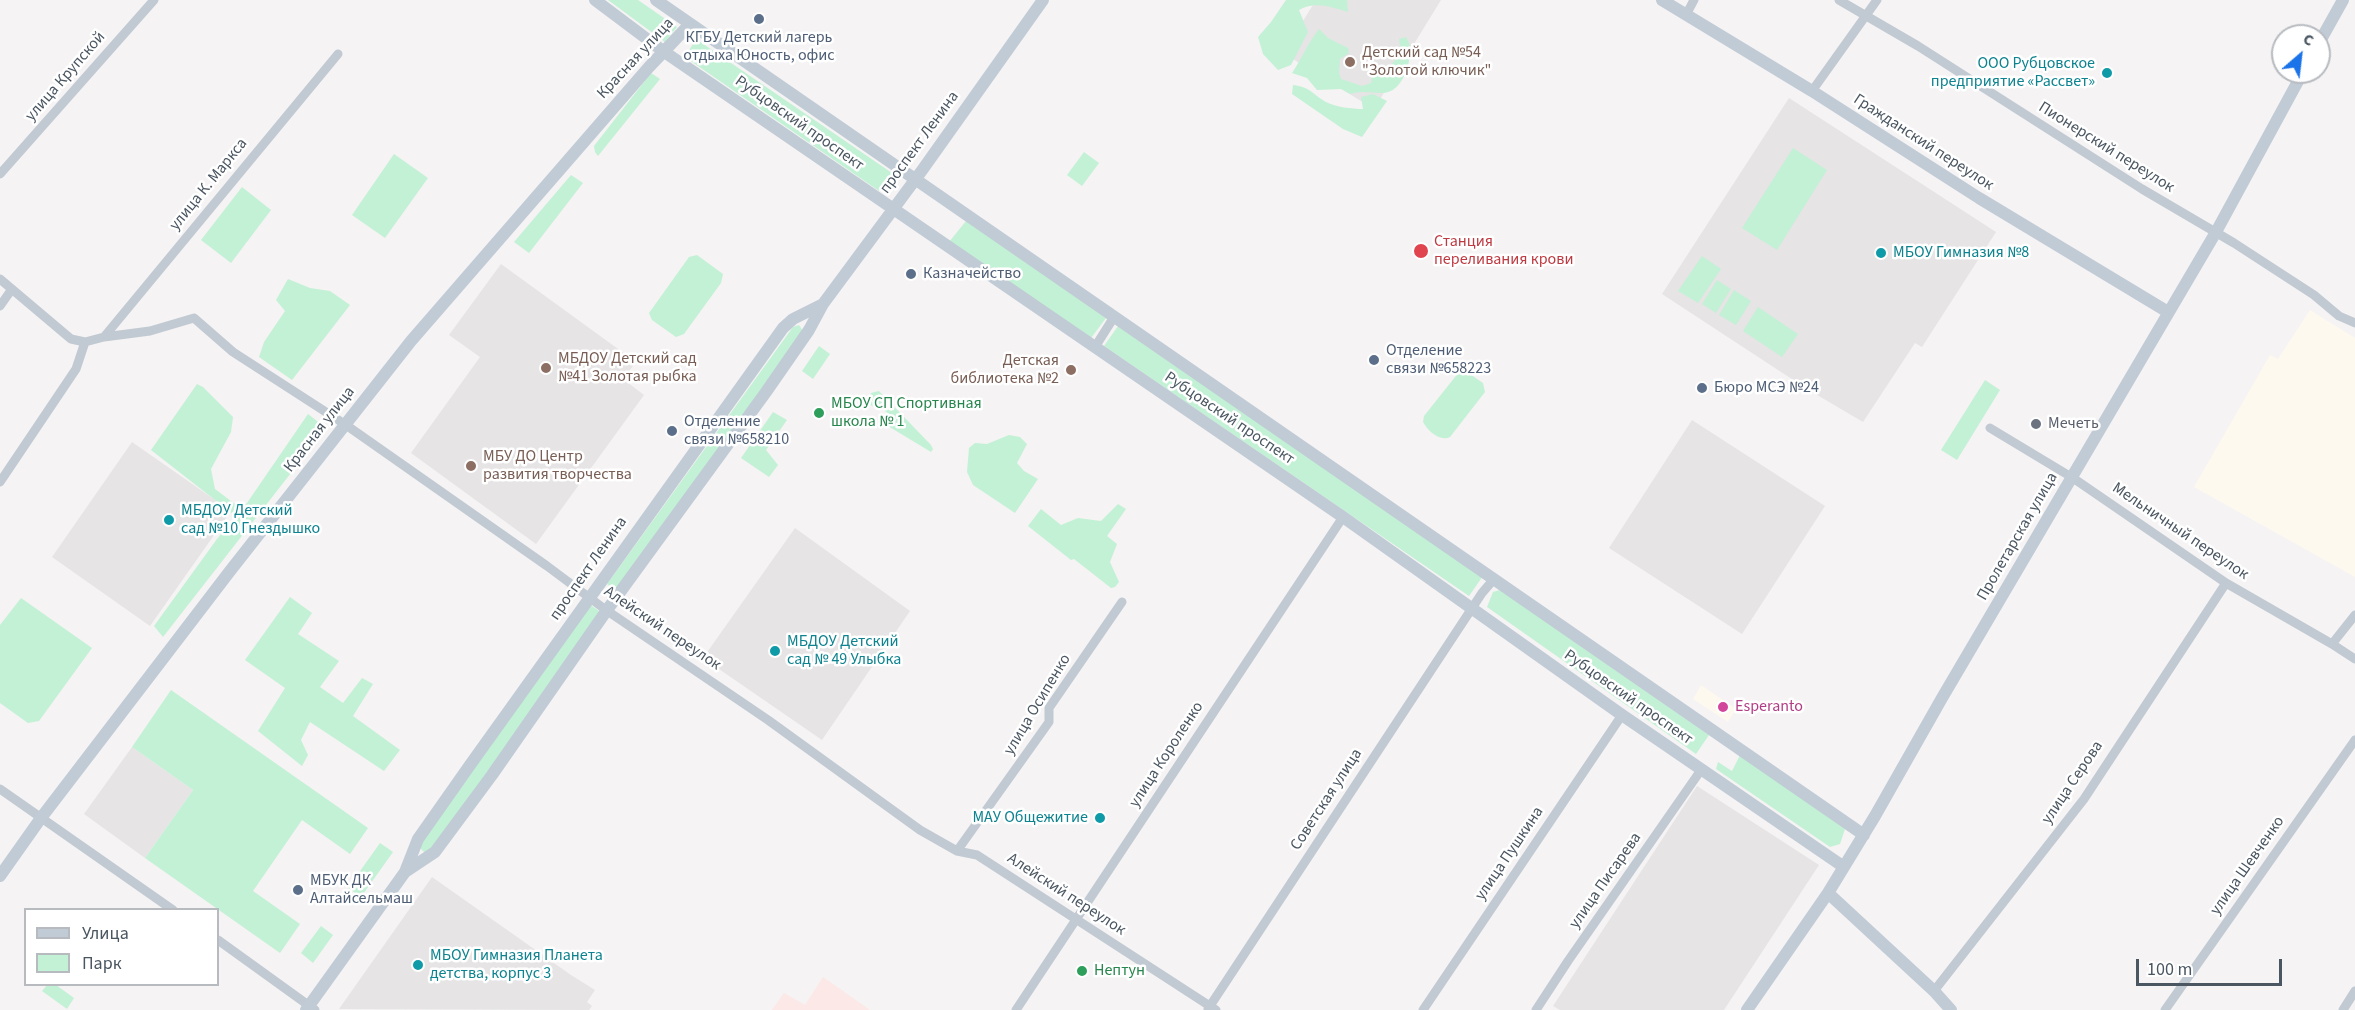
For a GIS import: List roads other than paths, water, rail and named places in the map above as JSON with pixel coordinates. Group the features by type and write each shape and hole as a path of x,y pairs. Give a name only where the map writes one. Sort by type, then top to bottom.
{"street":[{"name":"улица Крупской","path":"0,174 154,0"},
{"name":"Рубцовский проспект","path":"595,0 663,51 1343,517 1622,715 1844,867"},
{"name":"Рубцовский проспект","path":"656,0 1864,835"},
{"name":"проспект Ленина","path":"405,872 435,852 492,775 607,610 809,330 823,304 1043,0"},
{"name":"Гражданский переулок","path":"1662,0 1812,91 1979,198 2168,312"},
{"path":"1686,15 1694,0"},
{"name":"Пионерский переулок","path":"1839,0 1867,15 2142,189 2216,232 2314,295 2339,315 2355,323"},
{"path":"1812,91 1877,0"},
{"path":"2330,24 2343,0"},
{"name":"Красная улица","path":"0,876 41,818 411,341 663,51 690,24"},
{"name":"улица К. Маркса","path":"104,337 338,54"},
{"name":"Пролетарская улица","path":"1747,1010 1828,893 1864,835 2216,232 2296,84"},
{"path":"0,279 71,339 85,342 76,369 0,482"},
{"path":"0,306 12,289"},
{"name":"проспект Ленина","path":"310,1009 405,872 417,843 777,336 793,319 823,304"},
{"path":"1095,347 1114,317"},
{"name":"Алейский переулок","path":"85,342 150,331 194,318 233,352 346,425 607,610 768,720 920,830 957,851 977,855 1211,1009"},
{"path":"793,319 809,330"},
{"name":"Мельничный переулок","path":"1990,428 2073,478 2226,583 2355,659"},
{"name":"улица Короленко","path":"1016,1010 1343,517"},
{"name":"Советская улица","path":"1211,1009 1472,608 1494,579"},
{"name":"улица Серова","path":"1934,991 2084,799 2226,583"},
{"name":"улица Осипенко","path":"957,851 1049,722 1049,708 1122,602"},
{"path":"2332,644 2355,615"},
{"name":"улица Пушкина","path":"1423,1010 1622,715"},
{"name":"улица Шевченко","path":"2165,1010 2355,740"},
{"name":"улица Писарева","path":"1536,1010 1701,770"},
{"path":"0,789 172,908"},
{"path":"417,843 424,852 431,854"},
{"path":"1828,893 1934,991 1948,1009"},
{"path":"219,941 310,1009"},
{"path":"2343,1010 2355,991"}],"place":[{"name":"КГБУ Детский лагерь отдыха Юность, офис","path":"759,19"},
{"name":"Детский сад №54 \"Золотой ключик\"","path":"1350,62"},
{"name":"ООО Рубцовское предприятие «Рассвет»","path":"2107,73"},
{"name":"Станция переливания крови","path":"1421,251"},
{"name":"МБОУ Гимназия №8","path":"1881,253"},
{"name":"Казначейство","path":"911,274"},
{"name":"Отделение связи №658223","path":"1374,360"},
{"name":"МБДОУ Детский сад №41 Золотая рыбка","path":"546,368"},
{"name":"Детская библиотека №2","path":"1071,370"},
{"name":"Бюро МСЭ №24","path":"1702,388"},
{"name":"МБОУ СП Спортивная школа № 1","path":"819,413"},
{"name":"Мечеть","path":"2036,424"},
{"name":"Отделение связи №658210","path":"672,431"},
{"name":"МБУ ДО Центр развития творчества","path":"471,466"},
{"name":"МБДОУ Детский сад №10 Гнездышко","path":"169,520"},
{"name":"МБДОУ Детский сад № 49 Улыбка","path":"775,651"},
{"name":"Esperanto","path":"1723,707"},
{"name":"МАУ Общежитие","path":"1100,818"},
{"name":"МБУК ДК Алтайсельмаш","path":"298,890"},
{"name":"МБОУ Гимназия Планета детства, корпус 3","path":"418,965"},
{"name":"Нептун","path":"1082,971"}]}
